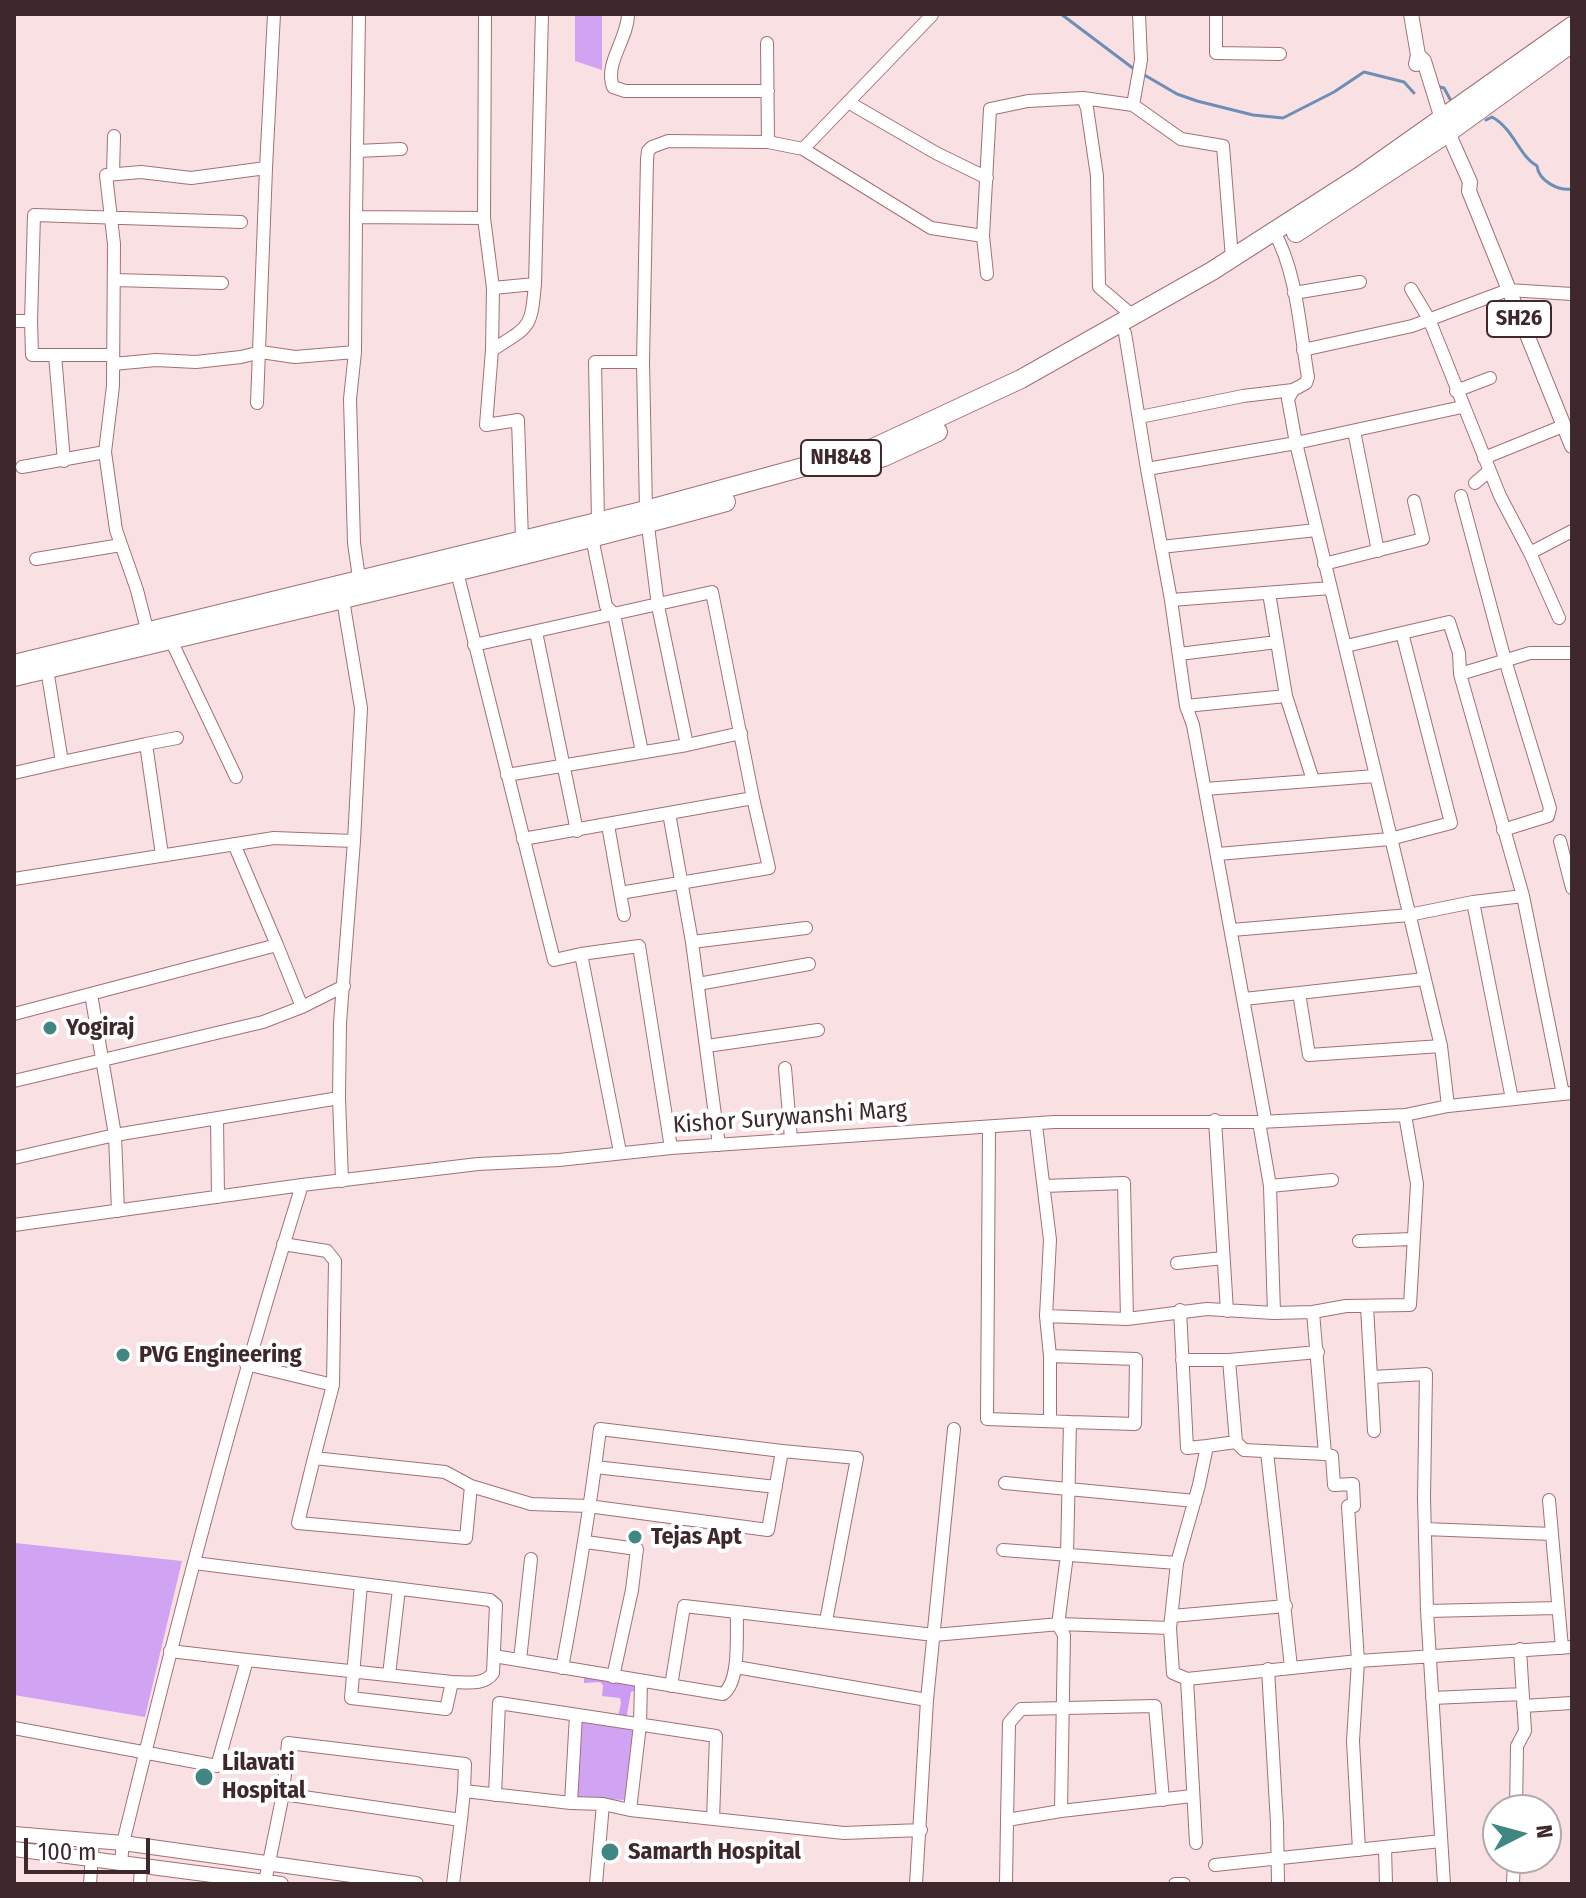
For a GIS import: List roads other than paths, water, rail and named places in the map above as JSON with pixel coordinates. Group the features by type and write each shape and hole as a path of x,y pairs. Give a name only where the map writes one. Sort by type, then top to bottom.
{"highway":[{"name":"NH848","path":"1441,129 1572,26"},
{"name":"NH848","path":"14,664 159,636 595,530 873,448 986,397 1129,324 1278,237 1572,43"},
{"name":"NH848","path":"1129,324 1232,258 1278,237"},
{"name":"NH848","path":"455,564 522,540 595,530"},
{"name":"NH848","path":"14,677 159,636"}],"main road":[{"name":"SH26","path":"1411,14 1418,55 1416,63 1441,129 1470,182 1469,191 1572,446"},
{"path":"14,1834 123,1843 416,1884"},
{"path":"14,1849 281,1884"}],"street":[{"path":"257,403 274,14"},
{"path":"359,14 355,352 350,399 354,543 361,588"},
{"path":"485,14 484,218 493,288 486,425 518,420 522,540"},
{"path":"492,350 524,330 532,317 542,14"},
{"path":"628,14 627,29 610,73 613,87 625,91 768,91"},
{"path":"1133,105 1139,72 1139,14"},
{"path":"1216,14 1216,53 1280,54"},
{"path":"803,149 932,15"},
{"path":"767,43 768,142"},
{"path":"1083,98 1097,176 1099,287 1129,324 1136,410 1140,417 1171,600 1186,706 1193,725 1244,999 1270,1186 1274,1313"},
{"path":"987,274 983,236 990,109 1028,101 1083,98 1133,105 1181,139 1223,146 1232,258"},
{"path":"848,102 936,153 987,178"},
{"path":"113,174 114,136"},
{"path":"687,745 658,606 647,516 643,362 648,151 658,142 668,141 768,142 803,149 931,228 983,236"},
{"path":"357,151 401,149"},
{"path":"236,777 159,636 137,590 116,530 105,452 113,386 114,280 114,244 106,175 141,172 191,178 266,168"},
{"path":"241,222 34,215 32,355 196,362 261,352 295,357 355,352"},
{"path":"356,217 484,218"},
{"path":"1140,417 1243,396 1293,390 1308,381 1294,293 1278,237"},
{"path":"114,280 222,283"},
{"path":"1294,293 1360,282"},
{"path":"493,288 535,284"},
{"path":"1411,289 1429,319 1489,471 1559,618"},
{"path":"1303,350 1429,319 1508,290 1572,294"},
{"path":"14,321 31,321"},
{"path":"55,355 64,461"},
{"path":"642,752 614,614 606,606 595,530 595,362 643,362"},
{"path":"1456,391 1490,378"},
{"path":"1293,390 1288,399 1296,443 1441,1046 1448,1106"},
{"path":"1147,469 1296,443 1462,407"},
{"path":"1484,458 1563,426"},
{"path":"1354,431 1378,551"},
{"path":"22,467 105,452"},
{"path":"1475,483 1489,471"},
{"path":"1461,496 1550,812 1548,816 1503,830"},
{"path":"1324,564 1423,539 1414,501"},
{"path":"1161,547 1316,530"},
{"path":"1530,553 1572,531"},
{"path":"36,559 121,545"},
{"path":"455,564 554,960 639,946 671,1148"},
{"path":"1171,600 1331,588"},
{"path":"474,645 712,592 769,868 620,893"},
{"path":"342,593 361,708 340,1023 342,1181"},
{"path":"1269,593 1286,696 1313,780"},
{"path":"1346,646 1449,622 1459,653 1460,674 1523,896 1568,1093"},
{"path":"536,632 577,831"},
{"path":"1218,854 1390,839 1451,823 1402,633"},
{"path":"1179,654 1277,642"},
{"path":"1460,674 1530,653 1572,653"},
{"path":"47,669 62,762"},
{"path":"1186,706 1286,696"},
{"path":"507,775 741,733"},
{"path":"14,773 177,738"},
{"path":"146,744 162,855"},
{"path":"1205,789 1375,776"},
{"path":"523,839 753,798"},
{"path":"669,813 692,942 719,1145"},
{"path":"608,825 624,915"},
{"path":"14,879 274,838 354,841"},
{"path":"1560,841 1572,888"},
{"path":"234,844 302,1007"},
{"path":"1232,930 1409,915 1523,896"},
{"path":"1473,902 1512,1099"},
{"path":"692,942 806,928"},
{"path":"14,1014 277,945"},
{"path":"581,954 620,1152"},
{"path":"698,984 809,964"},
{"path":"1244,999 1424,979"},
{"path":"14,1081 263,1022 344,986"},
{"path":"1299,993 1309,1055 1441,1046"},
{"path":"91,994 115,1135 118,1211"},
{"path":"707,1046 818,1030"},
{"path":"785,1068 791,1139"},
{"name":"Kishor Surywanshi Marg","path":"14,1225 478,1164 559,1160 620,1152 791,1139 1108,1120 1262,1121 1405,1115 1448,1106 1568,1093"},
{"path":"14,1158 115,1135 339,1098"},
{"path":"1046,1316 1127,1319 1180,1310 1274,1313 1313,1312 1346,1306 1410,1305 1417,1184 1405,1115"},
{"path":"217,1118 218,1197"},
{"path":"1215,1120 1227,1311"},
{"path":"1036,1125 1050,1240 1046,1316 1050,1356 1050,1421"},
{"path":"989,1128 987,1419 1135,1424 1136,1359 1050,1356"},
{"path":"1270,1186 1332,1180"},
{"path":"1044,1186 1124,1183 1127,1319"},
{"path":"121,1862 170,1651 246,1364 302,1185"},
{"path":"1359,1241 1413,1239"},
{"path":"283,1244 327,1251 335,1261 333,1385 298,1523 466,1538 471,1486"},
{"path":"1177,1263 1223,1258"},
{"path":"1367,1306 1374,1431"},
{"path":"1180,1310 1187,1448 1236,1442"},
{"path":"1313,1312 1325,1454"},
{"path":"1182,1360 1229,1360 1318,1352"},
{"path":"1229,1360 1236,1442 1244,1450 1332,1456 1334,1485 1353,1484 1354,1506 1348,1506 1358,1661 1353,1741 1359,1850"},
{"path":"246,1364 333,1385"},
{"path":"1372,1377 1426,1374 1427,1611 1444,1884"},
{"path":"1061,1811 1064,1635 1058,1625 1067,1555 1070,1422"},
{"path":"562,1668 586,1542 588,1506 600,1429 857,1458 826,1621"},
{"path":"916,1884 927,1700 954,1429"},
{"path":"1207,1446 1177,1563 1171,1622 1173,1673 1187,1679 1358,1661 1567,1647 1558,1608 1549,1500"},
{"path":"314,1458 445,1472 471,1486 531,1504 588,1506 768,1530 782,1451"},
{"path":"1267,1452 1291,1667"},
{"path":"595,1467 776,1487"},
{"path":"1005,1483 1195,1501"},
{"path":"1425,1529 1552,1534"},
{"path":"586,1542 637,1549 632,1590 613,1677"},
{"path":"1003,1550 1177,1563"},
{"path":"520,1660 531,1559"},
{"path":"170,1651 452,1682 482,1682 493,1673 494,1602 194,1563"},
{"path":"361,1584 349,1694 353,1700 446,1709 452,1682"},
{"path":"389,1675 399,1589"},
{"path":"671,1686 684,1606 934,1635 1058,1625 1171,1622 1286,1606"},
{"path":"1427,1611 1558,1608"},
{"path":"494,1656 723,1694 731,1684 736,1667 737,1612"},
{"path":"1516,1794 1517,1746 1525,1731 1520,1649"},
{"path":"14,1728 217,1766 247,1660"},
{"path":"736,1667 927,1700"},
{"path":"1268,1669 1278,1884"},
{"path":"1187,1679 1196,1843"},
{"path":"630,1810 640,1725 641,1681"},
{"path":"1432,1698 1572,1703"},
{"path":"495,1795 499,1703 716,1736 713,1819"},
{"path":"1006,1884 1009,1723 1021,1709 1155,1706 1163,1800"},
{"path":"571,1803 576,1715"},
{"path":"265,1882 283,1794 288,1743 465,1764 453,1884"},
{"path":"464,1791 844,1833 921,1830"},
{"path":"283,1794 461,1820"},
{"path":"1007,1820 1192,1796"},
{"path":"596,1884 603,1804"},
{"path":"90,1884 93,1840"},
{"path":"1215,1865 1441,1841"},
{"path":"1385,1848 1386,1884"},
{"path":"140,1884 141,1866"},
{"path":"1175,1884 1184,1884"}],"waterway":[{"path":"1061,14 1134,69"},
{"path":"1141,73 1177,94 1197,101 1253,115 1283,118 1334,92 1364,72 1404,82 1414,93"},
{"path":"1436,86 1444,88 1450,99"},
{"path":"1486,120 1492,117 1506,128 1545,180 1555,187 1572,189"}],"place":[{"name":"Yogiraj","path":"50,1028"},
{"name":"PVG Engineering","path":"123,1355"},
{"name":"Tejas Apt","path":"635,1537"},
{"name":"Lilavati Hospital","path":"204,1777"},
{"name":"Samarth Hospital","path":"610,1852"}]}
